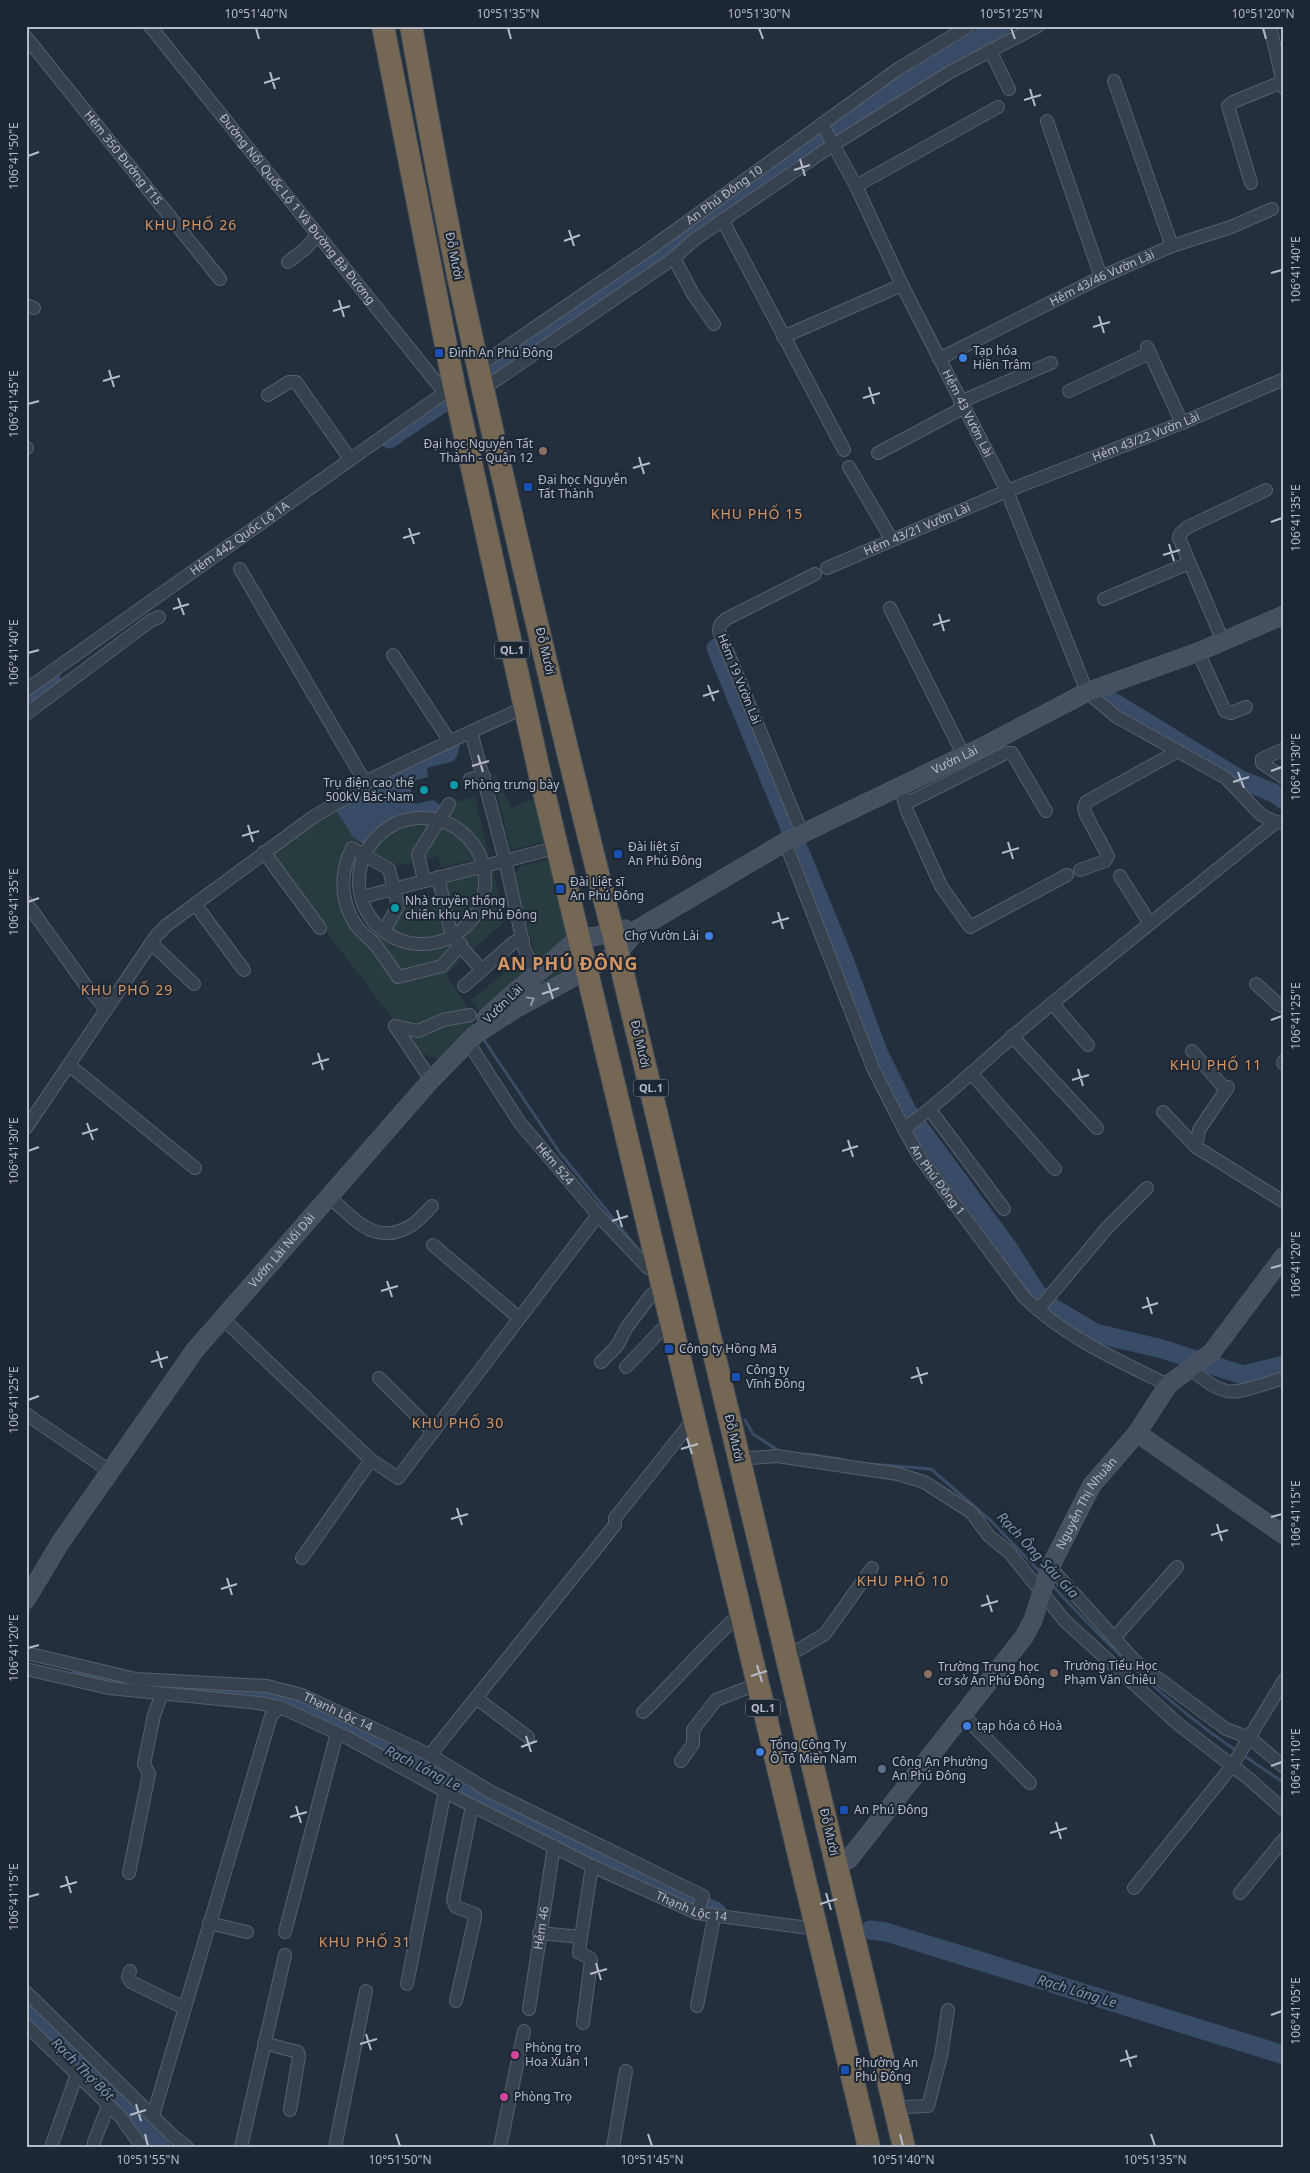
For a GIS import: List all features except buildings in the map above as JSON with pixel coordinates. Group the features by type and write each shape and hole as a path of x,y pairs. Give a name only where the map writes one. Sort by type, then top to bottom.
{"highway":[{"name":"Đỗ Mười","path":"383,26 472,379 609,943 745,1458 798,1650 904,2147"},
{"name":"Đỗ Mười","path":"395,26 472,379 609,943 698,1414 740,1614 869,2147"},
{"name":"Đỗ Mười","path":"411,26 461,288 472,379"},
{"name":"Đỗ Mười","path":"423,26 472,379 526,707 559,847 609,943 662,1292 698,1414 880,2147"},
{"name":"Đỗ Mười","path":"745,1458 914,2147"}],"street":[{"name":"Đường Nối Quốc Lộ 1 Và Đường Bà Đương","path":"150,26 317,235 472,379"},
{"name":"An Phú Đông 10","path":"472,379 898,69 969,26"},
{"path":"472,379 674,258 695,239 832,143 950,72 1038,26"},
{"path":"1251,183 1228,106 1233,102 1283,85 1280,56 1270,26"},
{"name":"Hẻm 350 Đường T15","path":"26,37 220,279"},
{"path":"990,50 1009,89"},
{"path":"1114,80 1172,246"},
{"path":"856,186 998,106"},
{"path":"1047,122 1101,277"},
{"name":"Hẻm 43 Vườn Lài","path":"822,125 856,186 961,405 1007,491 1087,692"},
{"name":"Hẻm 43/46 Vườn Lài","path":"939,359 1101,277 1172,246 1231,227 1272,209"},
{"path":"723,221 844,450"},
{"path":"288,262 306,248 317,235"},
{"path":"674,258 693,294 714,324"},
{"path":"783,337 902,285"},
{"path":"1069,391 1149,350 1182,423"},
{"path":"878,453 961,405 1051,363"},
{"name":"Hẻm 442 Quốc Lộ 1A","path":"26,690 350,459 472,379"},
{"name":"Hẻm 43/22 Vườn Lài","path":"1007,491 1182,423 1284,379"},
{"path":"268,395 289,382 296,382 350,459"},
{"path":"849,467 892,540"},
{"path":"1222,641 1189,563 1180,538 1182,531 1266,490"},
{"name":"Hẻm 43/21 Vườn Lài","path":"827,568 1007,491"},
{"path":"1104,599 1189,563"},
{"path":"240,569 365,782"},
{"name":"Hẻm 19 Vườn Lài","path":"794,838 719,631 720,625 726,620 815,574"},
{"path":"890,608 964,756"},
{"name":"Vườn Lài","path":"471,1039 483,1021 535,974 556,960 609,943 794,838 964,756 1087,692 1198,652 1284,615"},
{"path":"26,714 150,621 159,617"},
{"path":"1198,652 1225,711 1231,713 1246,707"},
{"path":"393,655 449,740"},
{"path":"1087,692 1117,717 1176,752 1226,778 1262,815 1280,822"},
{"path":"26,1128 151,943 167,925 326,808 363,788 365,782 425,755 449,740 526,707"},
{"path":"473,739 505,860 523,940 535,974"},
{"path":"1284,749 1262,759 1262,763 1284,778"},
{"path":"905,804 1006,752 1012,753 1017,758 1046,811"},
{"path":"1080,870 1105,861 1108,856 1086,816 1084,808 1086,802 1176,752"},
{"path":"470,779 484,776"},
{"path":"900,786 905,804 941,886 970,927 1067,876"},
{"path":"424,880 418,854 449,804"},
{"path":"384,931 398,906 389,869 365,854 352,848 346,860 343,877 345,901 356,926 371,940 398,977 442,966 460,944 469,923 481,904 484,887 483,866 477,852 469,840 452,826 439,821 419,818 393,825 377,838 365,854 359,880 362,897 369,914 384,931 397,939 418,944 439,942 460,944"},
{"path":"908,1126 928,1112 1012,1036 1149,922 1280,822"},
{"name":"An Phú Đông 1","path":"794,838 873,1068 908,1126 919,1156 1024,1297 1040,1307 1082,1342 1168,1385"},
{"path":"362,897 393,887 559,847"},
{"path":"264,852 320,928"},
{"path":"1120,876 1149,922"},
{"path":"438,877 460,944 482,970"},
{"path":"26,902 84,983 106,1009"},
{"path":"195,904 244,970"},
{"path":"464,986 514,942 523,940"},
{"path":"151,943 194,984"},
{"name":"Vườn Lài Nối Dài","path":"26,1600 60,1543 195,1350 221,1317 328,1196 431,1080 471,1039 609,943"},
{"path":"1256,984 1279,1005 1284,1007"},
{"path":"1052,1003 1088,1045"},
{"path":"431,1080 395,1026 418,1031 443,1020 470,1015"},
{"path":"1012,1036 1097,1128"},
{"name":"Hẻm 524","path":"471,1039 520,1123 598,1215 648,1268 657,1269"},
{"path":"1192,1051 1227,1089 1199,1130 1196,1147"},
{"path":"69,1065 195,1168"},
{"path":"972,1072 1056,1169"},
{"path":"928,1112 1004,1209"},
{"path":"1163,1112 1196,1147 1284,1202"},
{"path":"1040,1307 1107,1228 1147,1188"},
{"path":"328,1196 374,1233 388,1234 412,1225 432,1206"},
{"path":"221,1317 371,1460 398,1478 518,1317 536,1297 598,1215"},
{"path":"433,1245 518,1317"},
{"path":"1284,1256 1212,1352 1168,1385 1137,1433 1284,1535"},
{"path":"601,1362 617,1346 627,1327 652,1294 662,1292"},
{"path":"626,1367 670,1321"},
{"path":"1197,1364 1211,1384 1228,1392 1284,1378"},
{"path":"379,1378 433,1432"},
{"path":"26,1414 111,1472"},
{"path":"430,1755 615,1525 615,1518 698,1414"},
{"name":"Nguyễn Thị Nhuần","path":"843,1862 1024,1637 1046,1579 1092,1485 1137,1433"},
{"path":"745,1458 777,1456 898,1474 924,1482 970,1512 989,1536 1046,1579 1114,1638 1136,1661 1226,1729 1248,1741 1284,1767"},
{"path":"302,1558 371,1460"},
{"path":"1114,1638 1177,1567"},
{"path":"798,1650 825,1634 872,1568"},
{"path":"1046,1579 1065,1621 1171,1718 1233,1764 1284,1810"},
{"path":"643,1712 681,1676 720,1632 740,1614"},
{"name":"Thạnh Lộc 14","path":"26,1653 136,1679 267,1686 302,1695 430,1755 491,1792 703,1896 696,1913"},
{"name":"Thạnh Lộc 14","path":"26,1668 109,1688 258,1702 280,1707 342,1735 472,1806 592,1866 696,1913 816,1930"},
{"path":"1134,1888 1233,1764 1284,1680"},
{"path":"681,1761 693,1744 693,1730 716,1700 757,1684"},
{"path":"129,1873 149,1774 144,1764 156,1708 162,1694"},
{"path":"476,1698 528,1737"},
{"path":"153,2116 271,1716 280,1707"},
{"path":"963,1715 1030,1783"},
{"path":"285,1932 342,1735 358,1721"},
{"path":"407,1984 445,1791"},
{"path":"456,2001 475,1918 475,1914 456,1907 454,1900 472,1806"},
{"path":"1240,1893 1284,1839"},
{"name":"Hẻm 46","path":"529,2009 539,1933 554,1846"},
{"path":"583,2023 591,1962 590,1958 579,1953 592,1866"},
{"path":"697,2006 714,1917"},
{"path":"209,1923 247,1932"},
{"path":"539,1933 581,1937"},
{"path":"241,2147 285,1955"},
{"path":"130,1971 128,1977 131,1982 184,2008"},
{"path":"335,2147 366,1991"},
{"path":"28,1997 188,2147"},
{"path":"904,2106 928,2106 941,2056 948,2010"},
{"path":"26,2025 120,2116 142,2147"},
{"path":"500,2147 524,2031"},
{"path":"60,2058 76,2041"},
{"path":"264,2043 298,2052 299,2056 290,2110"},
{"path":"614,2147 626,2072"},
{"path":"51,2147 77,2074"},
{"path":"94,2147 94,2142 108,2106"}],"green space":[{"path":"495,774 511,808 539,796 549,840 511,850 492,775"},
{"path":"475,797 489,856 441,868 438,856 425,860 423,855 456,802"},
{"path":"335,808 352,836 361,844 355,854 361,858 355,866 346,860 343,886 365,933 369,925 377,929 375,932 380,936 388,933 407,904 438,896 466,955 446,975 470,1010 418,1029 394,1021 267,853"},
{"path":"412,819 433,819 415,862 398,866 368,848 387,829"},
{"path":"554,858 572,937 538,962 515,874 521,866"},
{"path":"493,871 505,921 472,950 457,934 445,883"},
{"path":"568,953 579,968 498,1013"},
{"path":"518,960 529,973 482,1014 471,1001"},
{"path":"470,1018 476,1026 446,1059 425,1055 411,1042 402,1030"}],"water":[{"path":"461,740 454,761 427,768 428,777 409,782 415,804 434,800 441,806 433,819 414,819 396,824 374,840 368,848 352,836 335,808 372,782"}],"waterway":[{"path":"495,368 892,90 1002,26"},
{"path":"389,439 447,400"},
{"path":"716,648 843,957 878,1052 907,1111 1008,1248 1036,1292 1048,1305 1095,1333 1162,1349 1243,1375 1284,1365"},
{"path":"26,698 51,679"},
{"path":"1105,697 1241,780 1274,793 1284,800"},
{"path":"482,1037 560,1153 641,1253"},
{"name":"Rạch Ông Sáu Gia","path":"745,1420 753,1434 779,1451"},
{"name":"Rạch Ông Sáu Gia","path":"807,1454 840,1459"},
{"name":"Rạch Ông Sáu Gia","path":"871,1464 931,1469 991,1521 1042,1574"},
{"name":"Rạch Ông Sáu Gia","path":"1051,1584 1117,1652 1162,1694 1238,1752"},
{"name":"Rạch Láng Le","path":"81,1676 132,1686 255,1693 294,1702 589,1855 717,1912"},
{"name":"Rạch Ông Sáu Gia","path":"1243,1755 1284,1783"},
{"name":"Rạch Láng Le","path":"870,1930 886,1932 1284,2055"},
{"name":"Rạch Thợ Bột","path":"26,2013 161,2147"}],"place":[{"name":"Đình An Phú Đông","path":"439,353"},
{"name":"Tạp hóa Hiền Trâm","path":"963,358"},
{"name":"Đại học Nguyễn Tất Thành - Quận 12","path":"543,451"},
{"name":"Đại học Nguyễn Tất Thành","path":"528,487"},
{"name":"Phòng trưng bày","path":"454,785"},
{"name":"Trụ điện cao thế 500kV Bắc-Nam","path":"424,790"},
{"name":"Đài liệt sĩ An Phú Đông","path":"618,854"},
{"name":"Đài Liệt sĩ An Phú Đông","path":"560,889"},
{"name":"Nhà truyền thống chiến khu An Phú Đông","path":"395,908"},
{"name":"Chợ Vườn Lài","path":"709,936"},
{"name":"Công ty Hồng Mã","path":"669,1349"},
{"name":"Công ty Vĩnh Đông","path":"736,1377"},
{"name":"Trường Tiểu Học Phạm Văn Chiêu","path":"1054,1673"},
{"name":"Trường Trung học cơ sở An Phú Đông","path":"928,1674"},
{"name":"tạp hóa cô Hoà","path":"967,1726"},
{"name":"Tổng Công Ty Ô Tô Miền Nam","path":"760,1752"},
{"name":"Công An Phường An Phú Đông","path":"882,1769"},
{"name":"An Phú Đông","path":"844,1810"},
{"name":"Phòng trọ Hoa Xuân 1","path":"515,2055"},
{"name":"Phường An Phú Đông","path":"845,2070"},
{"name":"Phòng Trọ","path":"504,2097"}],"district":[{"name":"KHU PHỐ 26","path":"191,225"},
{"name":"KHU PHỐ 15","path":"757,514"},
{"name":"AN PHÚ ĐÔNG","path":"568,964"},
{"name":"KHU PHỐ 29","path":"127,990"},
{"name":"KHU PHỐ 11","path":"1216,1065"},
{"name":"KHU PHỐ 30","path":"458,1423"},
{"name":"KHU PHỐ 10","path":"903,1581"},
{"name":"KHU PHỐ 31","path":"365,1942"}]}
